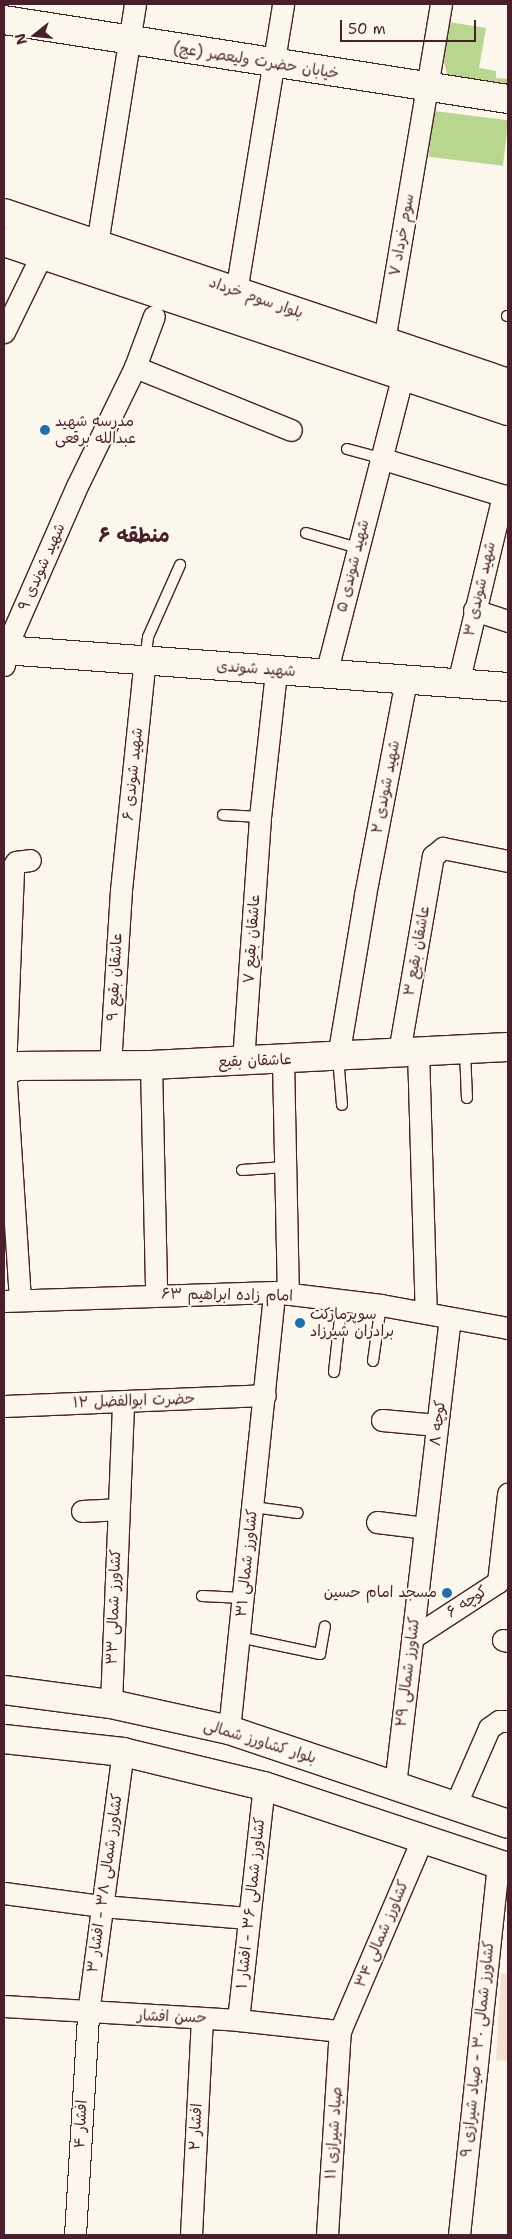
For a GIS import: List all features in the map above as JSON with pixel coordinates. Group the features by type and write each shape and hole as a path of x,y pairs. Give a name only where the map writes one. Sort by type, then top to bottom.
{"main road":[{"name":"خیابان حضرت ولیعصر (عج)","path":"4,20 128,42 273,62 508,100"},
{"name":"بلوار سوم خرداد","path":"4,213 508,383"},
{"name":"بلوار سوم خرداد","path":"4,242 41,256 508,411"},
{"name":"شهید شوندی","path":"4,655 145,659 276,672 508,687"},
{"name":"عاشقان بقیع","path":"4,1071 16,1066 152,1065 283,1060 408,1051 508,1047"},
{"name":"بلوار کشاورز شمالی","path":"4,1690 111,1704 229,1730 508,1824"},
{"path":"4,1739 123,1752 264,1786 503,1865"},
{"path":"417,1835 431,1821 430,1804 424,1795"}],"street":[{"path":"97,244 134,4"},
{"path":"236,292 283,4"},
{"name":"سوم خرداد ۷","path":"384,342 441,4"},
{"path":"4,332 41,256"},
{"name":"شهید شوندی ۹","path":"4,655 78,484 135,367 154,316"},
{"path":"135,367 291,430"},
{"name":"شهید شوندی ۵","path":"326,674 380,458 403,376"},
{"path":"380,458 505,496"},
{"name":"شهید شوندی ۳","path":"458,683 474,610 505,496"},
{"path":"474,610 508,621"},
{"name":"شهید شوندی ۶","path":"120,890 145,659"},
{"name":"عاشقان بقیع ۷","path":"243,1061 260,817 276,672"},
{"name":"شهید شوندی ۲","path":"338,1057 365,895 406,680"},
{"name":"عاشقان بقیع ۳","path":"426,1313 420,1145 408,1051 433,856 437,850 443,848 508,861"},
{"path":"12,1301 15,1187 4,1071 8,879 16,862 30,860"},
{"name":"عاشقان بقیع ۹","path":"110,1065 120,890"},
{"name":"کشاورز شمالی ۳۱","path":"229,1730 264,1395 281,1293 285,1167 283,1060"},
{"path":"152,1065 156,1294"},
{"name":"امام زاده ابراهیم ۶۳","path":"12,1301 156,1294 281,1293 381,1305 508,1328"},
{"name":"کوچه ۸","path":"425,1528 450,1318"},
{"name":"حضرت ابوالفضل ۱۲","path":"4,1406 264,1395"},
{"name":"کشاورز شمالی ۳۳","path":"111,1704 123,1401"},
{"path":"382,1420 437,1425"},
{"name":"کوچه ۶","path":"412,1638 498,1582 508,1494"},
{"path":"82,1511 118,1509"},
{"path":"378,1522 425,1528"},
{"name":"کشاورز شمالی ۲۹","path":"395,1785 425,1528"},
{"path":"455,1806 489,1728 500,1721 508,1720"},
{"name":"کشاورز شمالی ۳۸ - افشار ۳","path":"88,2013 123,1752"},
{"name":"کشاورز شمالی ۳۶ - افشار ۱","path":"238,2020 264,1786"},
{"name":"کشاورز شمالی ۳۴","path":"340,2031 417,1835"},
{"name":"کشاورز شمالی ۳۰ - صیاد شیرازی ۹","path":"459,2235 503,1865"},
{"path":"4,1893 102,1906 248,1918"},
{"name":"حسن افشار","path":"4,2006 88,2013 238,2020 340,2031"},
{"name":"افشار ۴","path":"75,2235 88,2013"},
{"name":"افشار ۲","path":"190,2235 202,2019"},
{"name":"صیاد شیرازی ۱۱","path":"327,2235 340,2031"}],"lane":[{"path":"347,448 380,458"},
{"path":"306,532 358,548"},
{"path":"145,659 148,637 180,565"},
{"path":"223,815 260,817"},
{"path":"465,1049 467,1098"},
{"path":"338,1057 342,1105"},
{"path":"242,1170 285,1167"},
{"path":"334,1372 342,1300"},
{"path":"373,1361 381,1305"},
{"path":"253,1507 298,1513"},
{"path":"202,1596 243,1598"},
{"path":"239,1637 320,1654 325,1626"}],"shaded area":[{"path":"501,1973 508,1974 508,2061 496,2060"}],"green space":[{"path":"449,22 486,28 479,68 496,71 496,78 508,79 508,89 448,78 444,62"},
{"path":"434,111 508,120 503,166 428,157"}],"place":[{"name":"مدرسه شهید عبدالله برقعی","path":"45,430"},
{"name":"سوپرمارکت برادران شیرزاد","path":"300,1323"},
{"name":"مسجد امام حسین","path":"447,1593"}],"district":[{"name":"منطقه ۶","path":"134,535"}]}
